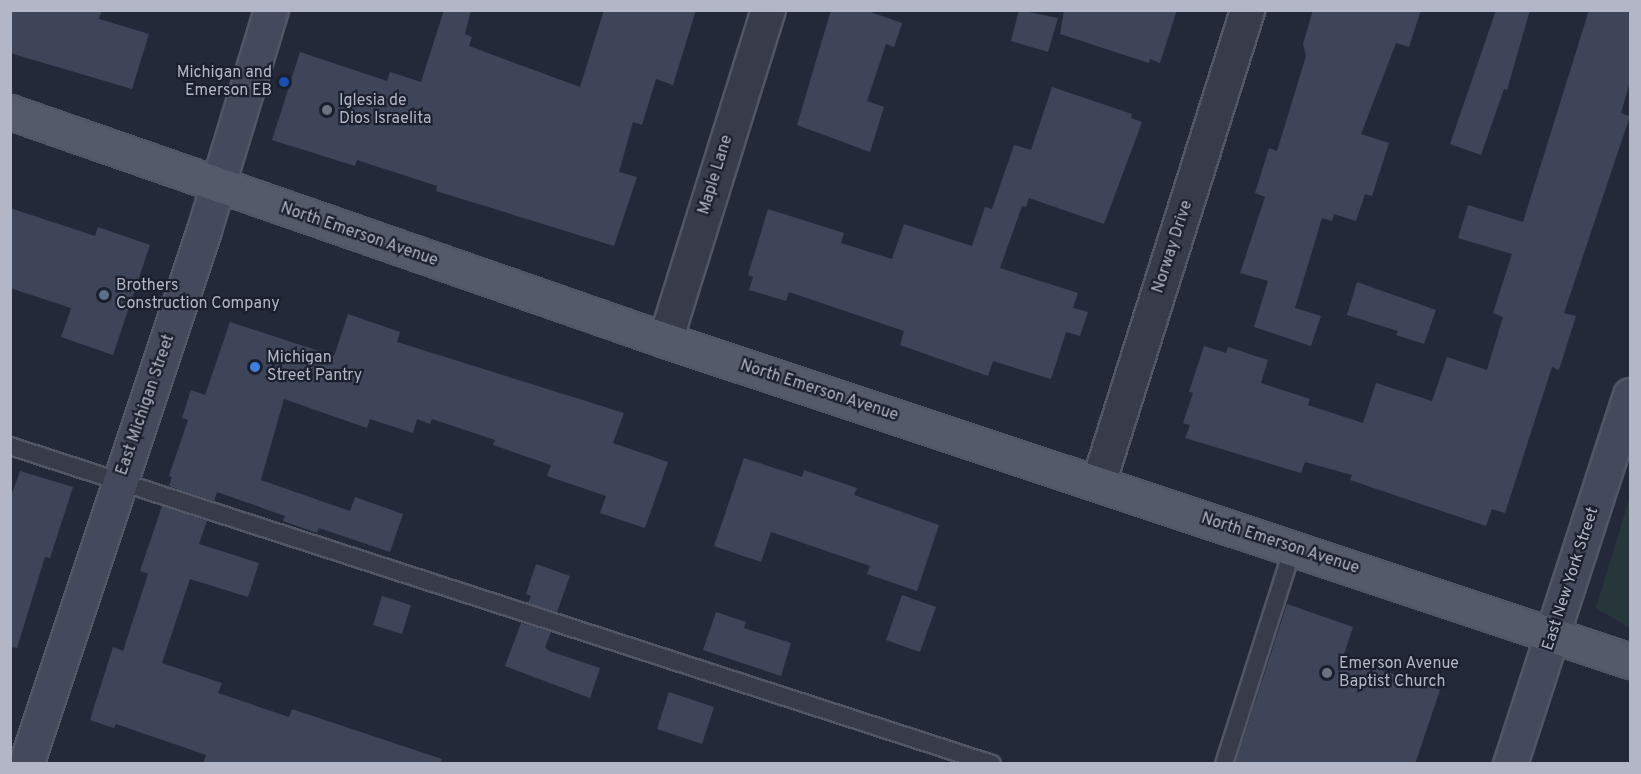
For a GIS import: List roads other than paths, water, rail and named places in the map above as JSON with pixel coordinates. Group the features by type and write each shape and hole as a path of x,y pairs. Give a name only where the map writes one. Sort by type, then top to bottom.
{"main road":[{"name":"East Michigan Street","path":"26,764 218,186 271,10"},
{"name":"North Emerson Avenue","path":"10,112 664,340 1630,661"},
{"name":"East New York Street","path":"1510,764 1630,395"}],"street":[{"name":"Maple Lane","path":"664,340 768,10"},
{"name":"Norway Drive","path":"1098,483 1247,10"}],"lane":[{"path":"10,446 992,764"},
{"path":"1224,764 1293,548"}],"place":[{"name":"Michigan and Emerson EB","path":"284,82"},
{"name":"Iglesia de Dios Israelita","path":"327,110"},
{"name":"Brothers Construction Company","path":"104,295"},
{"name":"Michigan Street Pantry","path":"255,367"},
{"name":"Emerson Avenue Baptist Church","path":"1327,673"}]}
